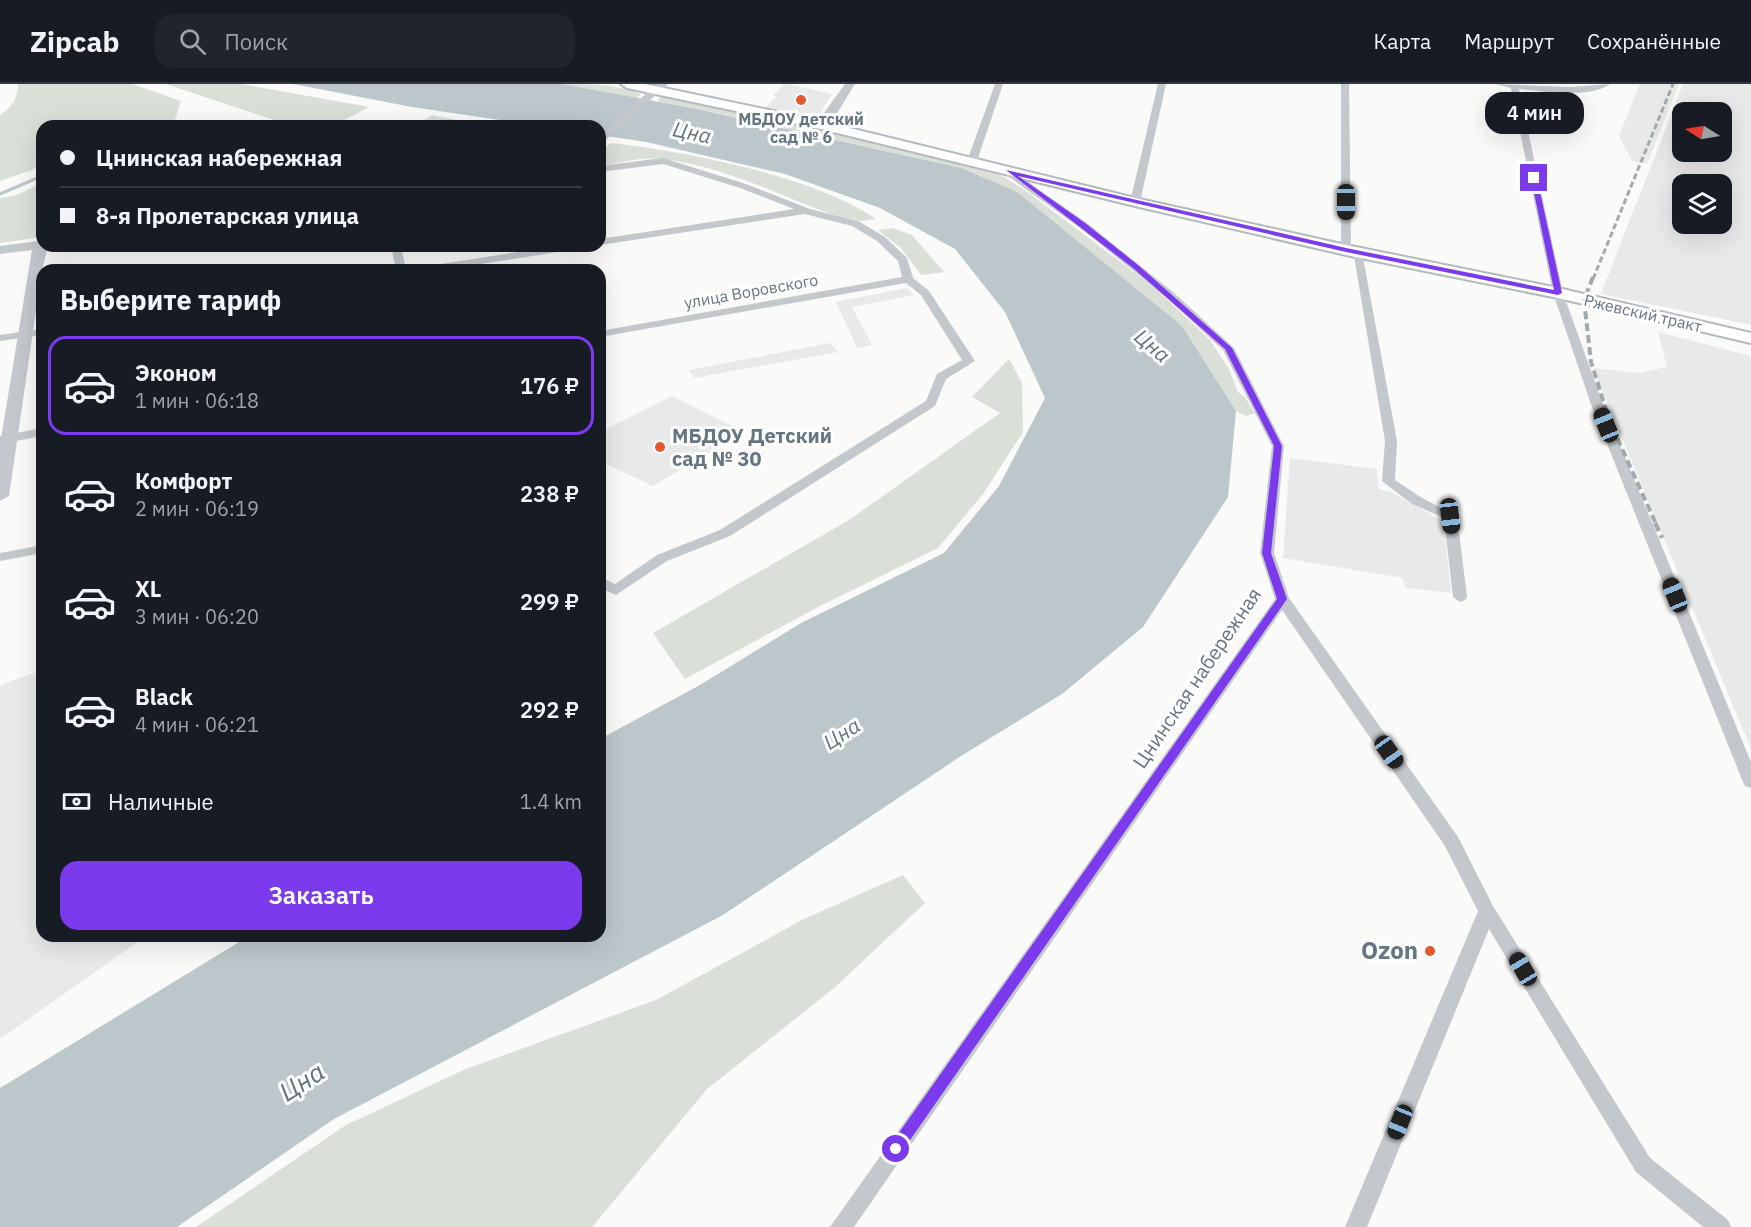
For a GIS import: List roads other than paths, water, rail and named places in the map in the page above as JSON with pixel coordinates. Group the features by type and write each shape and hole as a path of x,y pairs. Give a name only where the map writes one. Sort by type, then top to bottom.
{"main road":[{"name":"Цнинская набережная","path":"627,84 821,125 972,161 1008,172"},
{"name":"Ржевский тракт","path":"1008,172 1351,251 1558,293 1751,338"}],"street":[{"path":"821,125 830,116 850,84"},
{"path":"972,161 999,84"},
{"path":"1135,202 1162,84"},
{"path":"1345,84 1351,251 1391,441 1388,481 1417,501 1450,516 1460,597"},
{"path":"1499,84 1563,90 1600,88 1606,84"},
{"path":"1514,85 1558,293 1597,404 1751,782"},
{"path":"606,136 658,90"},
{"path":"606,168 663,161 743,186 807,211 856,224 881,239 903,260 908,279 925,293 969,361 941,377 931,403 725,533 662,558 616,590 606,585"},
{"name":"Цнинская набережная","path":"841,1227 1282,599 1267,553 1278,446 1228,348 1083,225 1008,172"},
{"path":"606,241 807,211"},
{"path":"0,250 36,246"},
{"path":"460,264 538,252"},
{"name":"улица Воровского","path":"606,333 908,279"},
{"path":"0,496 5,439 34,333 36,308"},
{"path":"0,338 34,333"},
{"path":"5,439 36,433"},
{"path":"0,557 36,550"},
{"path":"1282,599 1452,842 1487,911 1643,1165 1720,1227"},
{"path":"1356,1227 1487,911"}],"water":[{"name":"Цна","path":"293,84 563,84 702,110 961,168 1017,192 1182,326 1236,411 1228,497 1143,627 1062,694 961,756 723,915 334,1119 177,1227 0,1227 0,1088 239,942 606,942 606,736 700,685 801,623 944,553 999,486 1045,398 1005,312 955,249 880,208 785,174 646,142 606,136 606,120 500,120 412,107"}],"waterway":[{"path":"0,194 36,179"}],"railway":[{"path":"1593,279 1673,84"},
{"path":"1593,277 1584,300 1591,362 1610,422 1656,524"},
{"path":"1655,523 1662,538"}],"place":[{"name":"МБДОУ детский сад № 6","path":"801,100"},
{"name":"МБДОУ Детский сад № 30","path":"660,447"},
{"name":"Ozon","path":"1430,951"}]}
